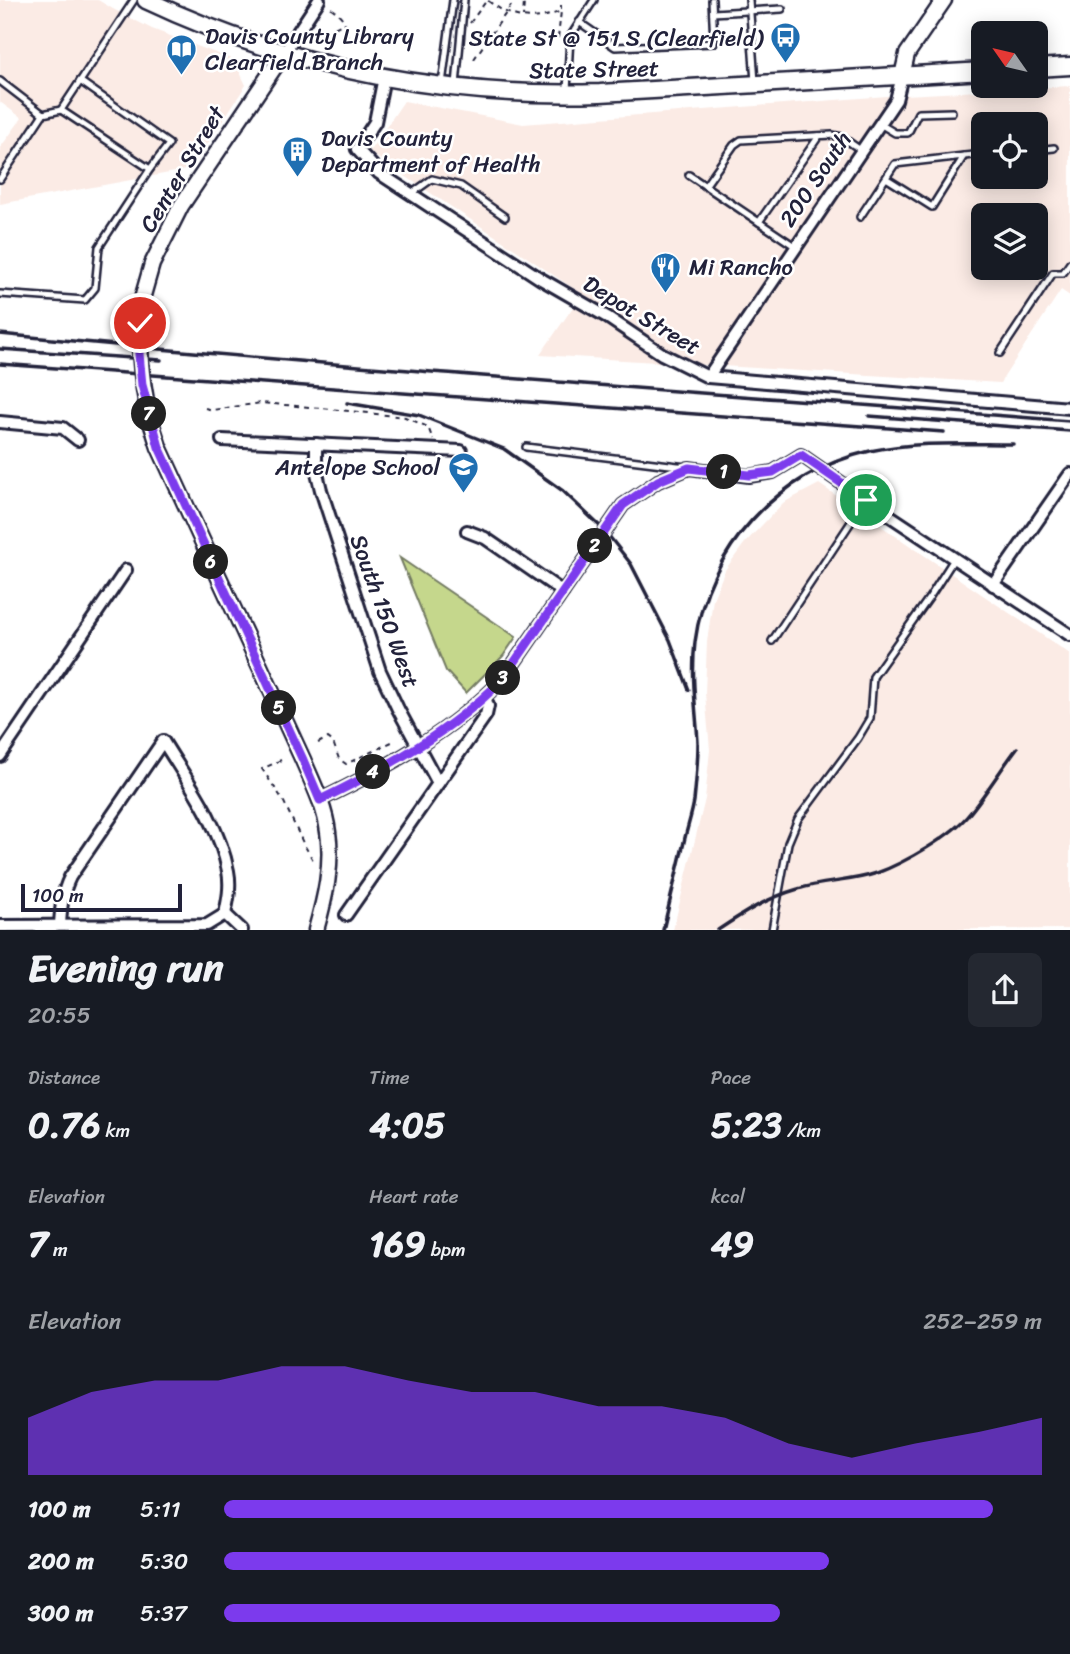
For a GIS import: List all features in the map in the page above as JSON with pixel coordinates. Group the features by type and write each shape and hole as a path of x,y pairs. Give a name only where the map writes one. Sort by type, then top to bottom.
{"main road":[{"name":"State Street","path":"146,0 213,29 284,53 384,77 449,88 567,94 971,72"},
{"path":"1048,67 1070,66"}],"street":[{"name":"Center Street","path":"316,929 330,869 328,831 320,800 159,447 142,385 139,354 142,299 152,264 181,206 318,0"},
{"name":"200 South","path":"708,377 896,100 907,54 944,0"},
{"name":"Depot Street","path":"384,77 375,122 357,149 379,173 541,279 607,317 662,354 708,377 1070,408"},
{"path":"0,422 63,428 78,440"},
{"path":"222,440 461,451"},
{"name":"South 150 West","path":"316,444 316,469 321,490 380,671 438,783"},
{"path":"320,800 419,748 485,697 503,679 623,505 658,481 689,468 749,475 773,472 801,455 1070,635"},
{"path":"993,585 1070,474"},
{"path":"467,530 485,538 563,592"},
{"path":"0,756 126,570"},
{"path":"346,915 486,715 488,706 485,697"},
{"path":"0,926 207,925 225,914 229,895 228,872 219,841 200,801 163,741 70,877 64,889 60,925"},
{"path":"225,914 242,929"}],"lane":[{"path":"0,179 43,114 61,110 134,0"},
{"path":"449,88 453,0"},
{"path":"449,88 464,0"},
{"path":"567,94 570,37 594,0"},
{"path":"579,22 615,47 714,43 712,0"},
{"path":"749,0 755,85"},
{"path":"713,13 782,9"},
{"path":"0,81 43,114"},
{"path":"0,294 85,300 95,288 99,247 169,144 80,81"},
{"path":"61,110 150,169"},
{"path":"880,124 895,133 908,133 918,113 952,112"},
{"path":"705,186 734,145 741,140 832,135 862,151"},
{"path":"759,222 819,136"},
{"path":"1048,149 1054,148"},
{"path":"886,178 932,207 964,156"},
{"path":"860,217 895,164 971,156"},
{"path":"689,175 796,247"},
{"path":"411,194 432,179 461,186 505,217"},
{"path":"1000,353 1053,273 1063,273 1070,263"},
{"path":"526,447 689,468"},
{"path":"772,641 866,500"},
{"path":"772,929 788,843 798,819 870,718 873,677 954,559"}],"path":[{"path":"469,25 487,0 505,13 523,17 536,18 561,11"},
{"path":"474,59 515,0 524,2 523,17"},
{"path":"558,38 561,0"},
{"path":"331,8 348,28 347,42"},
{"path":"326,32 345,22"},
{"path":"205,408 212,410 261,403 405,417 428,427 436,449"},
{"path":"318,743 328,738 333,742 339,759 346,764 396,740"},
{"path":"281,760 262,768 283,800 313,860"}],"shaded area":[{"path":"0,0 98,0 152,29 234,60 246,85 191,169 0,204 0,148 22,118 0,102"},
{"path":"1070,86 1070,296 1061,290 1000,383 540,355 582,294 369,152 404,101 523,124 971,91 971,98 1048,98 1048,87"},
{"path":"819,484 1070,654 1070,929 673,930 705,799 710,750 705,693 707,642 713,599 725,570 744,544 783,503"}],"green space":[{"path":"400,558 516,637 503,656 466,693 446,671"}],"railway":[{"path":"0,334 401,370 1070,421"},
{"path":"0,349 161,360"},
{"path":"0,364 944,432"},
{"path":"347,403 419,415 504,449 563,491 605,531 631,564 670,640 689,690"},
{"path":"869,416 1070,431"},
{"path":"663,930 694,801 698,742 694,680 695,642 702,608 714,576 731,546 777,496 837,461 870,451 905,446 1013,444"},
{"path":"718,930 747,911 776,897 808,886 877,873 927,848 962,822 1017,748"}],"place":[{"name":"State St @ 151 S (Clearfield)","path":"786,65"},
{"name":"Davis County Library Clearfield Branch","path":"182,76"},
{"name":"Davis County Department of Health","path":"298,178"},
{"name":"Mi Rancho","path":"666,294"},
{"name":"Antelope School","path":"463,494"}],"route":[{"path":"140,323 142,385 159,447 320,800 419,748 485,697 503,679 623,505 658,481 689,468 749,475 773,472 801,455 866,500"}]}
